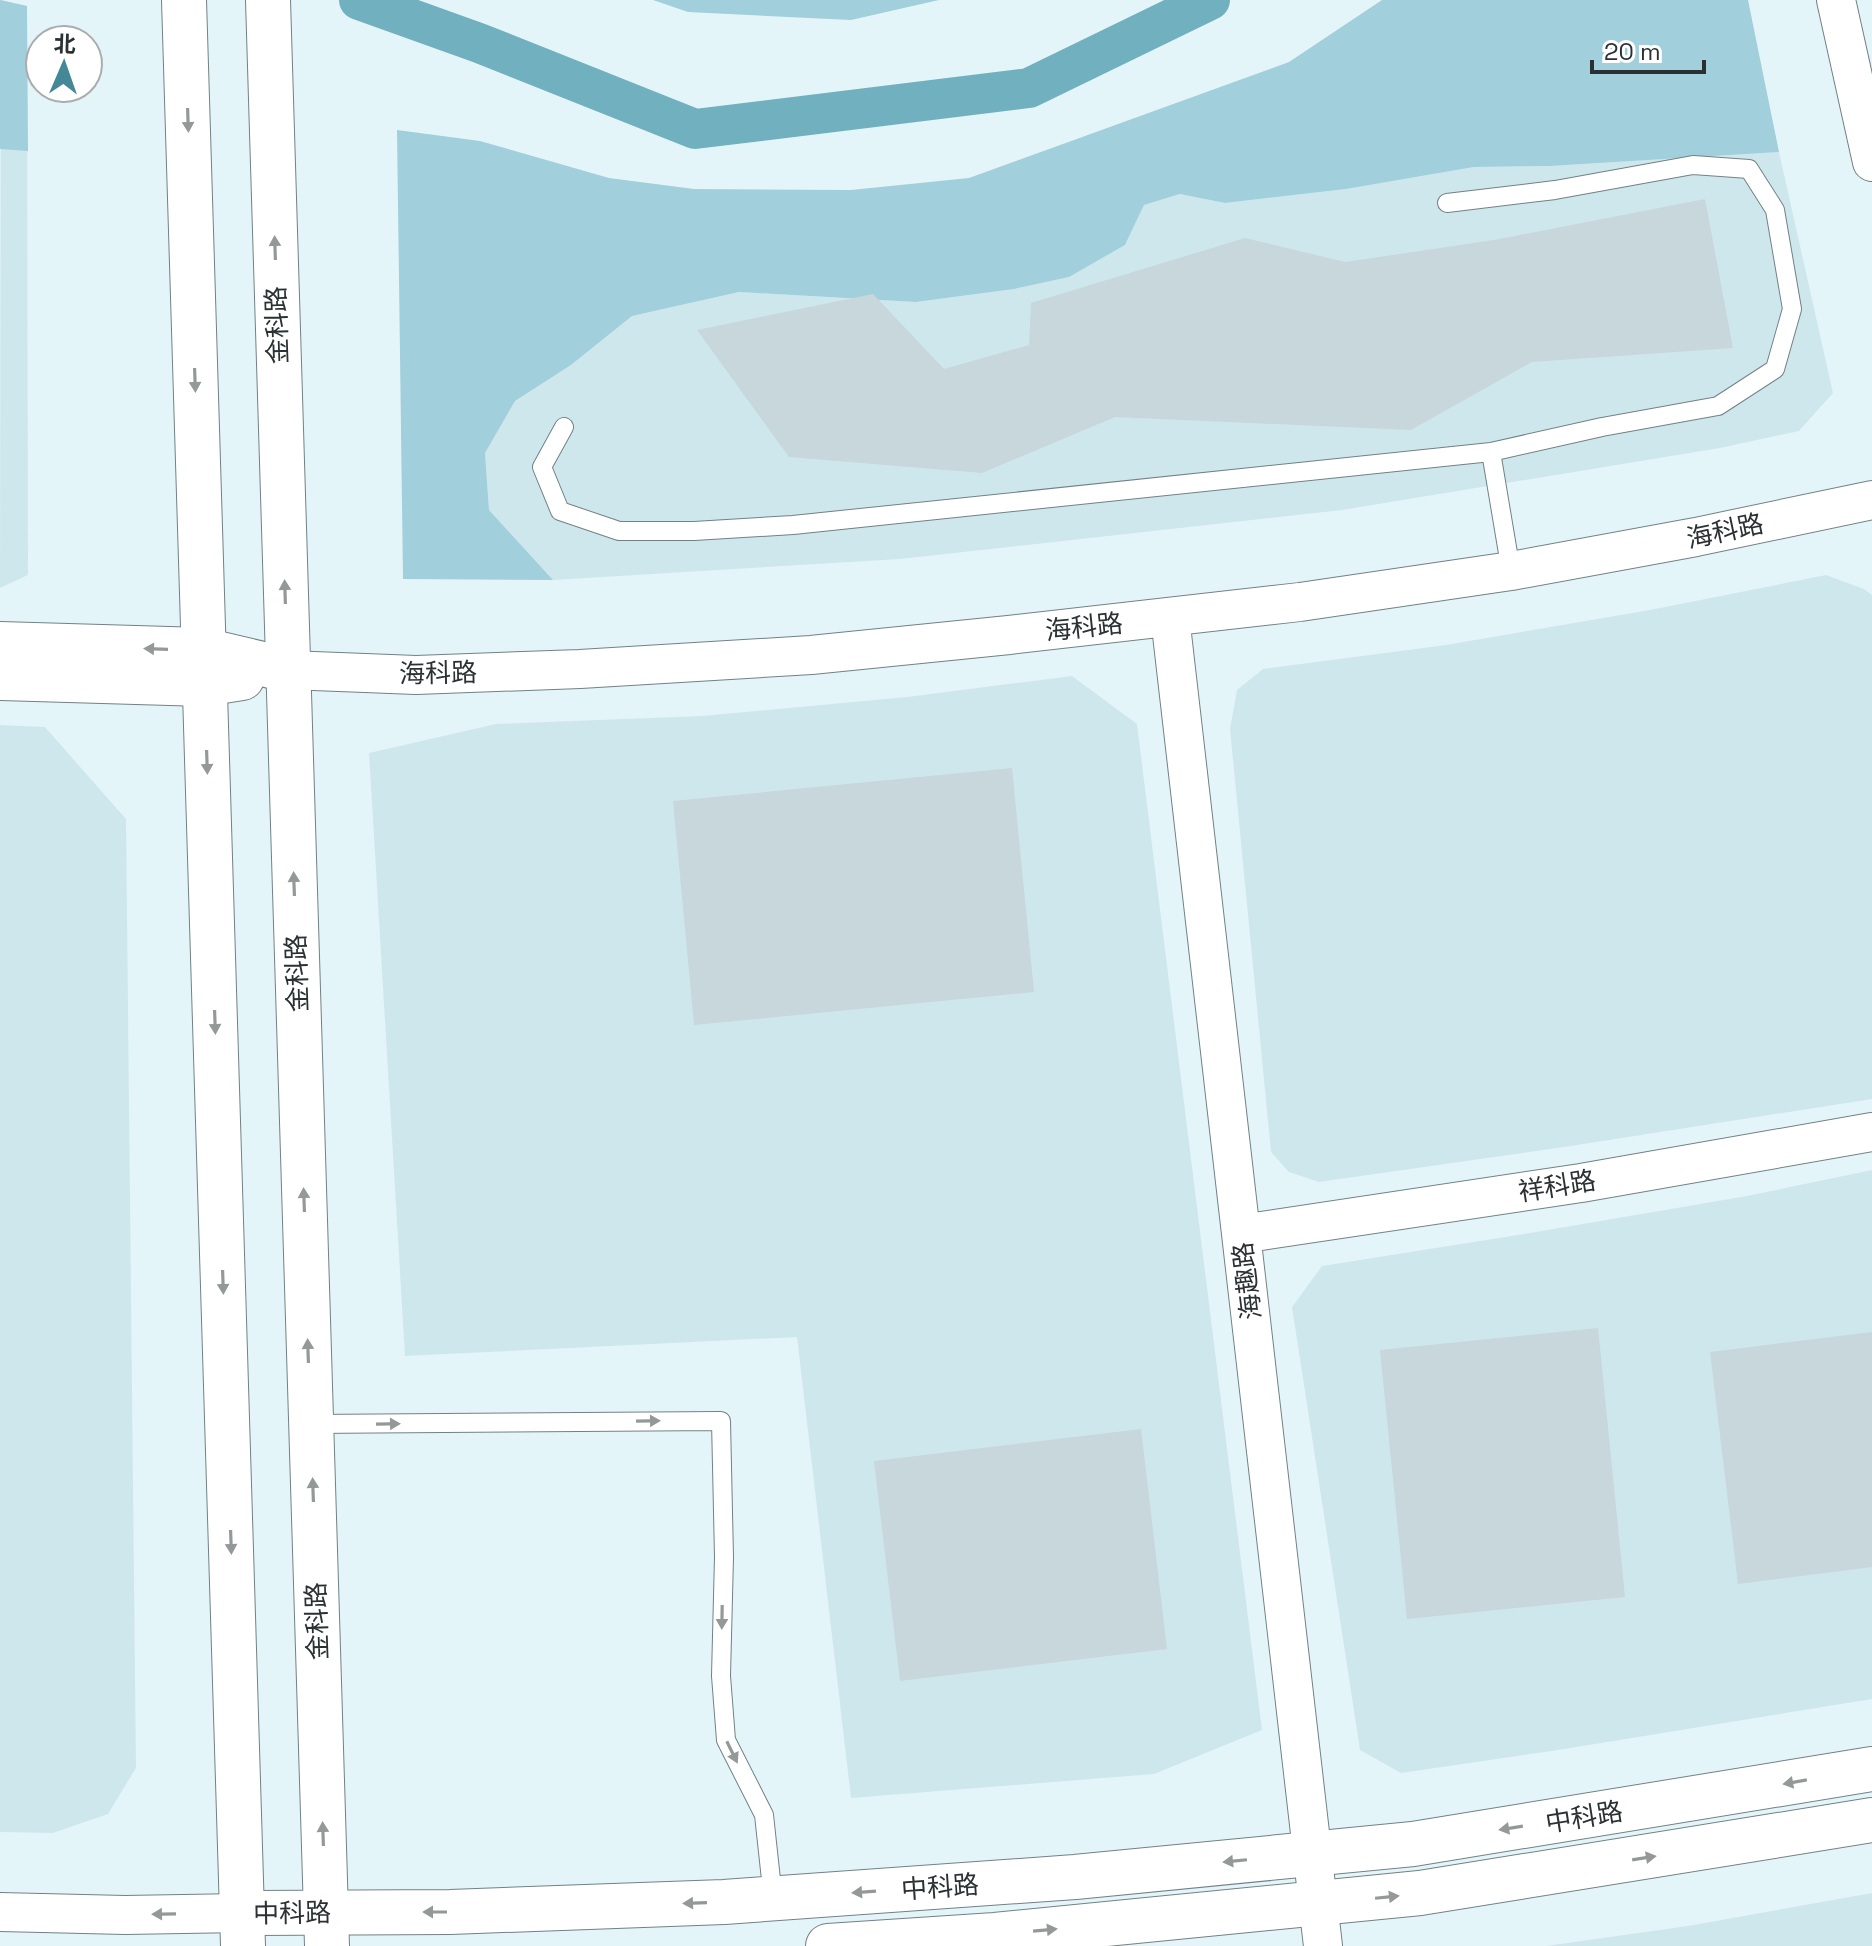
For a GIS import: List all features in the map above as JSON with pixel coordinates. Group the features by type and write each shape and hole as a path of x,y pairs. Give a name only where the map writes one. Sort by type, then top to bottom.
{"main road":[{"name":"金科路","path":"268,0 326,1929"},
{"path":"185,21 242,1930"},
{"name":"海科路","path":"0,644 204,667 288,670"},
{"name":"海科路","path":"0,678 204,667"},
{"name":"中科路","path":"242,1930 326,1929 450,1912 773,1898 1005,1883 1413,1844 1872,1769"},
{"name":"中科路","path":"828,1946 995,1935 1420,1893 1872,1820"}],"street":[{"path":"1836,0 1872,162"},
{"name":"海科路","path":"288,670 416,675 596,668 811,655 1170,617 1300,602 1511,571 1872,500"},
{"name":"海趣路","path":"1170,617 1323,1946"},
{"name":"祥科路","path":"1241,1234 1581,1183 1872,1132"},
{"name":"中科路","path":"0,1912 125,1915 242,1930"}],"lane":[{"path":"564,427 542,467 560,511 619,531 694,531 793,525 1491,452 1602,427 1718,406 1775,369 1792,309 1775,210 1749,169 1693,165 1555,190 1447,203"},
{"path":"1491,452 1511,571"},
{"path":"310,1424 721,1421 724,1557 721,1676 726,1740 764,1815 773,1898"}],"shaded area":[{"path":"0,0 27,6 27,24 24,24 24,104 28,104 28,151 0,149"},
{"path":"1,0 27,6 27,24 24,24 24,104 27,104 28,575 0,588"},
{"path":"653,0 939,0 851,20 688,12"},
{"path":"1382,0 1748,0 1779,152 1550,166 1474,167 1346,189 1225,203 1180,194 1144,205 1125,245 1069,277 1014,289 916,302 739,292 632,316 571,365 515,401 485,453 489,510 553,580 403,579 397,130 480,141 609,178 694,189 851,190 969,178 1289,62"},
{"path":"1779,152 1833,393 1799,431 1720,448 1342,510 900,559 553,580 489,510 485,453 515,401 571,365 632,316 739,292 916,302 1014,289 1069,277 1125,245 1144,205 1181,194 1225,203 1346,189 1474,167 1550,166"},
{"path":"1826,575 1872,595 1872,1099 1319,1182 1289,1172 1271,1152 1230,729 1237,690 1263,669 1446,645 1650,610"},
{"path":"1072,676 1137,724 1262,1730 1154,1774 851,1798 797,1337 405,1356 369,753 496,724 702,716 907,697"},
{"path":"0,725 45,727 126,819 136,1768 108,1814 53,1833 0,1832"},
{"path":"1872,1170 1872,1699 1401,1773 1360,1750 1292,1307 1322,1266 1747,1196"},
{"path":"1872,1893 1872,1946 1546,1946 1688,1926"}],"building":[{"path":"1705,199 1733,348 1532,362 1411,430 1115,417 982,473 789,457 697,330 873,294 944,369 1029,345 1031,303 1245,238 1345,262 1494,240"},
{"path":"1012,768 1034,992 694,1025 673,801"},
{"path":"1598,1328 1625,1597 1407,1619 1380,1350"},
{"path":"1872,1332 1872,1567 1738,1584 1710,1352"},
{"path":"1141,1429 1167,1649 900,1681 874,1461"}],"waterway":[{"path":"359,0 479,43 695,129 1029,88 1210,0"}]}
